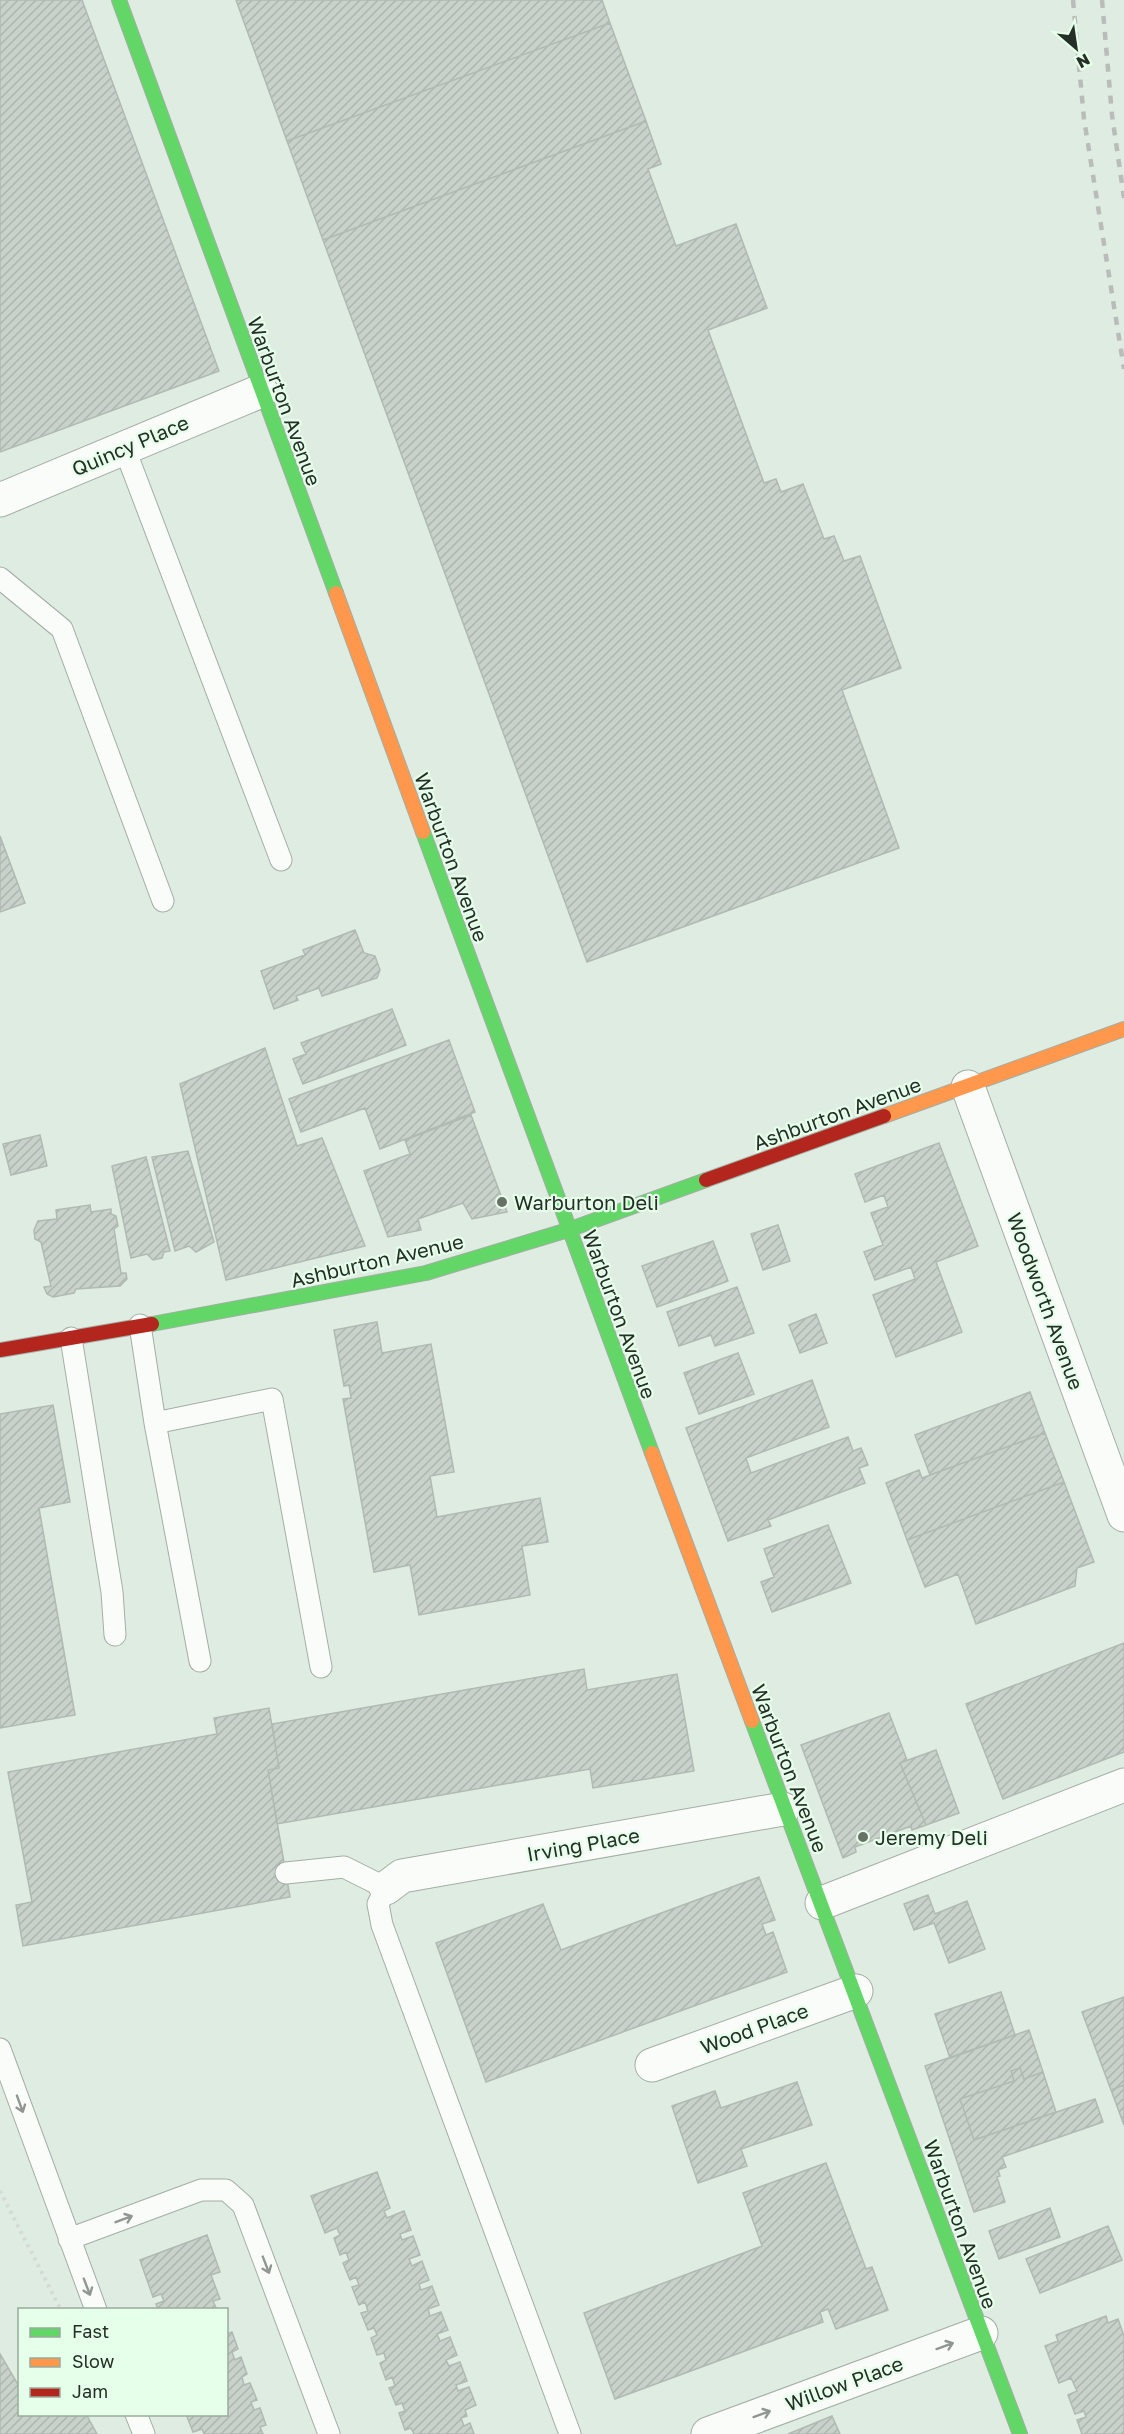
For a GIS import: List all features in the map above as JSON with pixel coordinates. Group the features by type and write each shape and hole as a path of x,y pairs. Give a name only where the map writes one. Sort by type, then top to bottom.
{"street":[{"name":"Warburton Avenue","path":"119,0 568,1230 783,1809 856,1991 1020,2434"},
{"name":"Quincy Place","path":"0,500 261,391"},
{"name":"Ashburton Avenue","path":"0,1350 416,1275 568,1230 1124,1029"},
{"name":"Woodworth Avenue","path":"968,1087 1124,1515"},
{"path":"822,1903 1124,1785"},
{"name":"Irving Place","path":"386,1888 402,1876 783,1809"},
{"name":"Wood Place","path":"652,2065 856,1991"},
{"name":"Willow Place","path":"708,2434 981,2333"}],"lane":[{"path":"124,447 281,860"},
{"path":"0,578 62,629 163,901"},
{"path":"140,1325 155,1423 200,1661"},
{"path":"71,1338 112,1592 115,1635"},
{"path":"155,1423 272,1399 321,1667"},
{"path":"286,1873 344,1867 386,1888 378,1904 382,1925 570,2434"},
{"path":"0,2049 95,2308"},
{"path":"69,2239 201,2190 226,2190 243,2205 329,2434"},
{"path":"136,2416 144,2434"}],"path":[{"path":"0,2190 60,2308"}],"building":[{"path":"0,0 82,0 219,371 0,452"},
{"path":"236,0 602,0 610,23 287,141"},
{"path":"610,23 646,121 323,240 287,141"},
{"path":"646,121 661,164 648,169 676,246 736,224 767,308 708,330 764,483 776,479 781,492 803,484 824,539 834,536 844,561 860,556 901,668 842,690 899,848 587,962 323,240"},
{"path":"0,836 25,903 0,912"},
{"path":"355,930 364,953 375,956 380,970 377,978 322,996 319,988 296,996 298,1000 274,1009 261,971 305,955 303,950"},
{"path":"392,1009 406,1045 303,1084 293,1059 306,1054 301,1043"},
{"path":"449,1040 475,1112 380,1149 365,1108 301,1132 289,1099"},
{"path":"265,1048 297,1146 322,1138 365,1246 226,1280 180,1084"},
{"path":"471,1115 507,1212 472,1219 463,1203 418,1219 421,1230 388,1237 364,1171 410,1154 405,1140"},
{"path":"40,1135 47,1166 11,1175 3,1144"},
{"path":"939,1143 978,1246 936,1262 962,1332 896,1357 873,1295 915,1279 911,1267 875,1280 864,1252 883,1245 871,1213 888,1207 884,1195 865,1202 855,1174"},
{"path":"188,1151 214,1242 196,1252 189,1246 175,1251 152,1157"},
{"path":"146,1157 170,1251 164,1252 162,1258 153,1260 147,1254 131,1258 112,1166"},
{"path":"90,1205 91,1212 111,1209 111,1214 116,1216 118,1226 114,1229 121,1273 126,1273 127,1279 120,1286 76,1289 74,1293 53,1297 47,1294 44,1287 51,1286 41,1242 35,1239 34,1230 38,1221 57,1219 56,1210"},
{"path":"778,1225 790,1261 763,1270 751,1234"},
{"path":"713,1241 728,1281 657,1307 642,1266"},
{"path":"737,1287 754,1333 715,1346 711,1335 679,1346 667,1312"},
{"path":"816,1314 827,1343 800,1353 789,1325"},
{"path":"377,1322 382,1353 431,1344 454,1472 430,1476 437,1517 540,1498 548,1542 522,1546 530,1595 419,1615 410,1565 374,1572 343,1399 351,1398 349,1385 344,1386 334,1330"},
{"path":"738,1353 754,1394 699,1414 684,1373"},
{"path":"812,1380 829,1427 746,1458 751,1473 848,1437 853,1451 861,1448 868,1465 859,1468 865,1483 768,1520 771,1526 728,1541 686,1428"},
{"path":"1030,1392 1045,1433 930,1475 915,1435"},
{"path":"53,1405 70,1502 39,1508 75,1715 0,1728 0,1414"},
{"path":"1045,1433 1064,1482 907,1540 886,1483 919,1470 922,1478"},
{"path":"1064,1482 1094,1562 1077,1568 1075,1586 976,1624 958,1574 925,1587 907,1540"},
{"path":"828,1525 851,1583 772,1612 761,1582 774,1577 764,1549"},
{"path":"1124,1643 1124,1752 1003,1799 966,1704"},
{"path":"584,1669 587,1690 677,1674 694,1771 593,1788 590,1769 277,1824 268,1770 279,1768 272,1724"},
{"path":"269,1708 279,1768 268,1770 290,1897 23,1946 16,1905 32,1902 8,1772 217,1734 214,1718"},
{"path":"889,1713 907,1760 900,1763 926,1825 912,1830 911,1826 855,1847 856,1852 843,1858 801,1745"},
{"path":"936,1750 959,1813 926,1825 900,1763"},
{"path":"759,1877 775,1920 762,1924 766,1935 773,1932 787,1972 486,2082 436,1943 543,1904 561,1950"},
{"path":"928,1895 935,1914 967,1901 985,1949 949,1963 934,1923 914,1930 904,1904"},
{"path":"1001,1992 1015,2035 950,2058 935,2014"},
{"path":"1124,1997 1124,2085 1111,2090 1082,2012"},
{"path":"1029,2030 1043,2072 1024,2079 1020,2068 1011,2071 1014,2081 960,2099 974,2140 1095,2099 1103,2122 1002,2157 1006,2167 998,2170 1000,2176 997,2177 1005,2202 974,2212 925,2066"},
{"path":"1020,2068 1024,2079 1043,2072 1056,2112 974,2140 960,2099 1014,2081 1011,2071"},
{"path":"797,2082 812,2125 741,2149 747,2166 698,2183 672,2106 715,2091 721,2108"},
{"path":"1124,2085 1124,2125 1111,2090"},
{"path":"826,2163 866,2269 872,2267 888,2310 836,2329 828,2309 820,2312 823,2322 615,2399 584,2313 762,2246 743,2193"},
{"path":"377,2172 390,2208 384,2211 387,2218 404,2211 411,2230 400,2234 402,2240 413,2236 420,2255 409,2259 412,2266 422,2261 429,2280 419,2284 421,2290 432,2286 439,2305 428,2309 430,2316 441,2312 448,2330 437,2334 440,2341 450,2337 457,2355 446,2360 449,2366 460,2362 467,2381 456,2385 458,2391 469,2387 476,2405 465,2410 467,2416 461,2418 464,2426 470,2423 474,2434 414,2434 411,2428 405,2430 399,2413 405,2411 402,2403 396,2405 389,2388 395,2386 392,2377 386,2380 380,2363 386,2360 384,2353 377,2355 371,2338 377,2335 374,2328 368,2330 361,2313 368,2311 365,2302 359,2305 352,2287 359,2285 356,2277 350,2280 343,2263 349,2260 346,2252 340,2255 334,2238 340,2235 337,2228 325,2233 311,2196"},
{"path":"1050,2208 1060,2237 999,2259 989,2231"},
{"path":"1108,2226 1122,2260 1040,2293 1026,2259"},
{"path":"207,2235 220,2272 211,2275 220,2299 213,2301 216,2308 157,2308 156,2304 164,2301 161,2294 153,2297 140,2260"},
{"path":"1106,2316 1108,2323 1118,2319 1124,2336 1124,2434 1082,2434 1077,2420 1086,2417 1084,2411 1075,2414 1068,2395 1077,2391 1071,2378 1059,2383 1045,2346 1058,2341 1056,2335"},
{"path":"232,2332 238,2349 232,2352 235,2360 241,2357 247,2374 242,2377 244,2385 250,2383 257,2400 251,2402 254,2410 260,2408 266,2425 260,2427 263,2434 204,2434 202,2429 193,2432 187,2416 228,2416 228,2333"},
{"path":"0,2354 18,2385 18,2416 87,2416 97,2434 0,2434"},
{"path":"832,2416 840,2434 788,2434"}],"railway":[{"path":"1073,0 1084,119 1124,369"},
{"path":"1102,0 1112,115 1124,198"}],"traffic: fast":[{"path":"119,0 336,593"},
{"path":"423,832 652,1453"},
{"path":"152,1324 426,1273 568,1230 706,1180"},
{"path":"752,1721 1020,2434"}],"traffic: slow":[{"path":"336,593 423,832"},
{"path":"884,1116 1124,1029"},
{"path":"652,1453 752,1721"}],"traffic: jam":[{"path":"706,1180 884,1116"},
{"path":"0,1350 152,1324"}],"place":[{"name":"Warburton Deli","path":"502,1202"},
{"name":"Jeremy Deli","path":"863,1837"}]}
